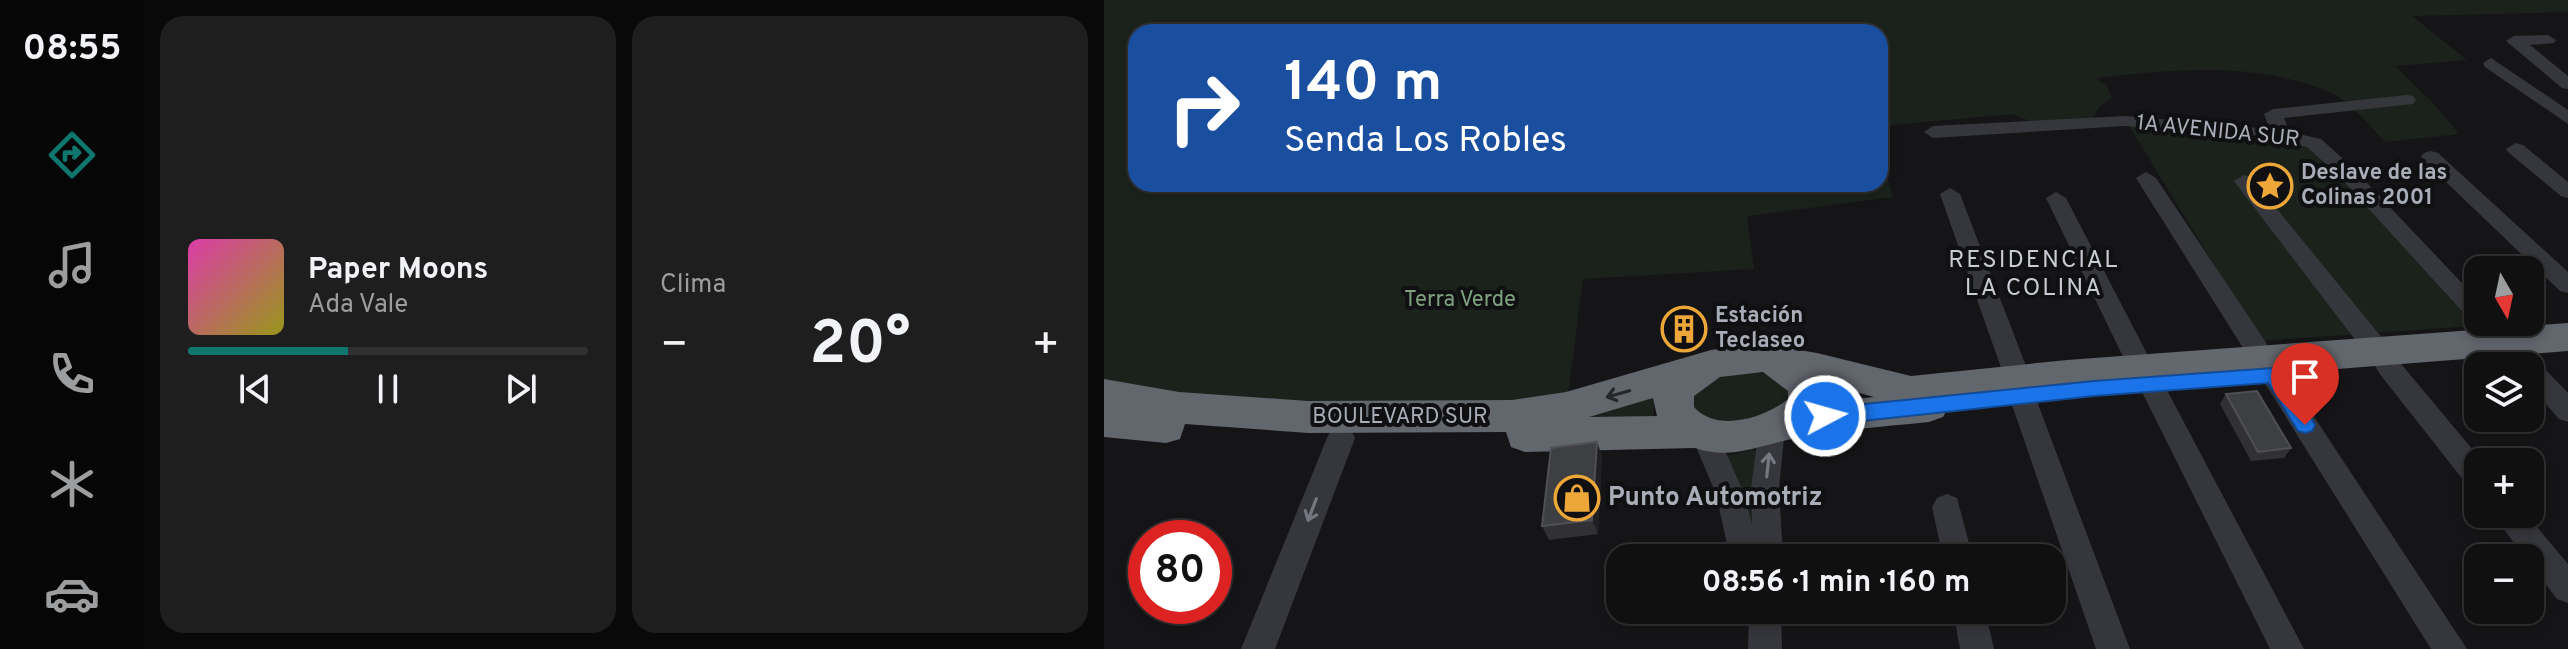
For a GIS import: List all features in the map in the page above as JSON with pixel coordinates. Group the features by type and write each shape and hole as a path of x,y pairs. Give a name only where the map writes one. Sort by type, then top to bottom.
{"highway":[{"path":"2020,388 1911,391 1817,367 1775,360 1731,360 1693,372 1683,379 1672,397 1676,418 1699,433 1748,434 1780,426 2020,388 2383,359 2568,337"},
{"path":"2507,345 2568,352"},
{"path":"1775,360 1793,369 1802,377 1807,388 1807,398 1800,414 1780,426"},
{"name":"BOULEVARD SUR","path":"1104,394 1179,408 1293,417 1512,416 1566,408 1693,372"},
{"name":"BOULEVARD SUR","path":"1104,421 1231,433 1341,438 1699,433"}],"street":[{"path":"2548,40 2514,41 2568,84"},
{"path":"2491,63 2568,119"},
{"path":"2282,135 2273,114 2407,100"},
{"name":"1A AVENIDA SUR","path":"1933,132 2115,121 2282,135 2314,143 2324,149 2568,411"},
{"path":"2516,149 2568,192"},
{"path":"2431,157 2568,285"},
{"path":"2146,178 2450,649"},
{"path":"2244,181 2464,460"},
{"path":"1950,194 2113,649"},
{"path":"2056,198 2287,649"},
{"path":"1767,544 1765,488 1780,426"},
{"path":"1699,433 1730,494 1742,544"},
{"path":"1258,649 1341,438"},
{"path":"1947,507 1955,544"},
{"path":"2519,528 2568,588"},
{"path":"1972,624 1977,649"}],"green space":[{"name":"Terra Verde","path":"1104,0 2568,0 2568,12 2412,16 2467,60 2395,66 2459,134 2386,142 2332,93 2275,76 2216,70 2096,78 2107,86 2112,98 2099,107 2093,120 2034,123 2013,114 1888,125 1888,24 1128,24 1128,192 1888,192 1888,179 1893,197 1747,216 1754,269 1583,279 1565,418 1653,394 1656,397 1653,416 1648,422 1515,426 1525,422 1185,399 1104,381"},
{"path":"2126,121 2275,134 2327,153 2464,306 2464,327 2261,341"},
{"path":"1751,372 1774,375 1788,386 1791,395 1788,402 1750,423 1700,420 1686,395 1711,376"},
{"path":"1756,451 1752,544 1751,544 1726,456"}],"building":[{"path":"2257,391 2291,448 2258,452 2226,394"},
{"name":"Punto Automotriz","path":"1597,442 1592,520 1542,526 1551,448"}],"place":[{"name":"Deslave de las Colinas 2001","path":"2270,186"},
{"name":"Estación Teclaseo","path":"1684,329"},
{"name":"Punto Automotriz","path":"1577,498"}],"district":[{"name":"RESIDENCIAL LA COLINA","path":"2034,275"}],"route":[{"path":"1825,416 2273,375 2305,425"}]}
